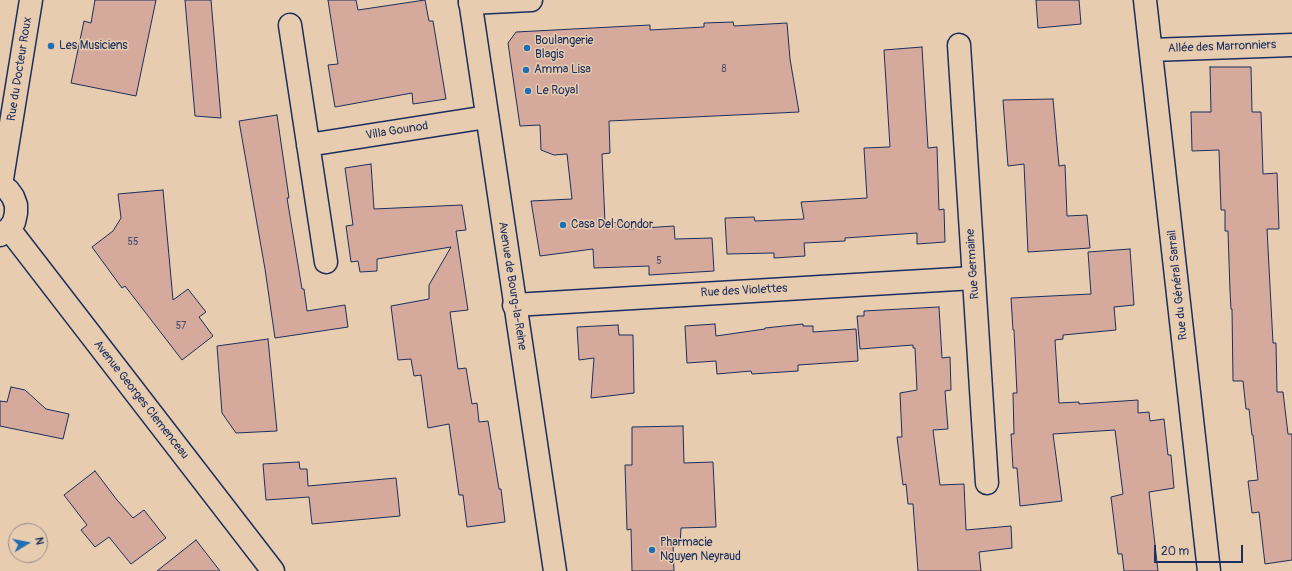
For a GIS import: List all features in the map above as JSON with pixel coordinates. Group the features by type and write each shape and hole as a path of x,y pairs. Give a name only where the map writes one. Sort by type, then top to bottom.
{"street":[{"name":"Rue du Docteur Roux","path":"1,185 31,0"},
{"path":"470,2 532,0"},
{"name":"Rue du Général Sarrail","path":"1145,0 1210,571"},
{"name":"Avenue de Bourg-la-Reine","path":"470,2 514,305 547,511 555,571"},
{"path":"290,25 326,262"},
{"name":"Rue Germaine","path":"959,45 987,483"},
{"name":"Allée des Marronniers","path":"1151,50 1292,45"},
{"name":"Villa Gounod","path":"308,145 487,117"},
{"path":"1,185 11,194 16,205 14,222 5,232"},
{"name":"Avenue Georges Clemenceau","path":"5,232 273,571"},
{"name":"Rue des Violettes","path":"514,305 974,278"}],"building":[{"path":"95,0 156,0 136,96 71,83 84,21 91,23"},
{"path":"185,0 211,0 221,118 195,116"},
{"path":"328,0 356,0 358,10 425,0 429,21 433,21 446,99 413,104 412,93 335,107 328,65 338,64"},
{"path":"1036,0 1079,0 1081,24 1038,28"},
{"path":"733,22 734,26 787,23 790,59 799,112 609,121 610,153 602,154 605,223 628,222 629,229 674,226 675,239 712,238 714,271 649,275 649,266 594,268 593,249 540,256 531,201 572,199 567,154 554,155 541,150 540,125 520,126 508,43 516,32 650,25 650,30 704,27 704,23"},
{"path":"922,47 928,148 937,147 939,210 944,209 945,242 917,244 917,233 845,238 845,241 804,243 805,256 774,258 774,253 727,254 725,218 754,217 755,221 804,219 801,202 867,198 864,148 890,147 884,50"},
{"path":"1210,67 1251,67 1252,112 1261,112 1263,174 1277,173 1279,229 1267,229 1273,343 1276,343 1277,392 1283,392 1288,434 1292,434 1292,560 1265,564 1259,512 1252,513 1248,481 1258,480 1249,409 1246,409 1243,381 1233,381 1232,309 1228,231 1225,231 1225,210 1221,210 1219,150 1192,151 1191,112 1211,112"},
{"path":"1053,99 1059,166 1065,165 1067,216 1087,215 1090,248 1028,252 1024,164 1008,166 1003,100"},
{"path":"277,115 289,198 287,198 307,311 345,305 348,327 275,338 265,269 239,121"},
{"path":"371,164 374,209 462,205 466,230 456,231 468,310 450,312 458,369 466,368 472,404 477,403 479,422 488,421 499,489 501,489 505,522 467,527 463,495 459,495 449,424 428,428 421,375 414,376 411,359 398,360 391,306 429,299 429,285 451,247 377,259 377,271 360,272 358,261 351,262 346,226 353,225 345,168"},
{"path":"163,190 173,300 188,289 206,312 199,317 213,336 182,360 125,286 122,288 92,247 113,231 121,218 118,194"},
{"path":"1130,249 1134,305 1114,307 1116,330 1063,335 1063,339 1055,340 1059,403 1079,402 1079,404 1138,400 1138,413 1149,412 1150,421 1164,419 1168,455 1171,455 1174,488 1149,492 1158,571 1124,571 1122,554 1118,554 1111,497 1123,494 1115,430 1053,434 1062,501 1020,506 1017,468 1013,468 1011,434 1014,434 1013,393 1017,393 1011,298 1091,294 1088,252"},
{"path":"939,307 942,358 950,357 951,390 945,391 948,429 933,430 940,485 964,484 966,530 1011,526 1012,548 979,552 981,571 918,571 913,504 908,504 906,484 903,485 897,437 902,437 900,393 917,390 915,348 913,348 913,345 860,349 857,316 864,316 864,311"},
{"path":"715,324 716,336 765,328 803,324 803,326 813,326 813,332 856,329 858,361 798,365 798,371 752,374 751,371 717,374 716,361 687,363 685,326"},
{"path":"618,325 619,335 633,335 634,393 591,398 594,358 579,360 577,327"},
{"path":"268,339 277,431 236,433 222,413 217,346"},
{"path":"11,387 25,390 46,409 69,414 63,439 0,426 0,401 7,402"},
{"path":"683,426 684,463 713,462 716,527 681,528 680,544 673,544 674,571 632,571 631,529 627,530 625,465 632,465 632,427"},
{"path":"299,462 300,469 307,469 308,486 396,478 400,516 312,524 309,497 266,500 263,464"},
{"path":"95,471 133,518 144,510 166,538 131,564 109,537 95,547 81,530 87,525 64,495"},
{"path":"196,540 220,571 157,571"}],"place":[{"name":"Les Musiciens","path":"51,46"},
{"name":"Boulangerie Blagis","path":"527,48"},
{"name":"Amma Lisa","path":"526,70"},
{"name":"Le Royal","path":"528,91"},
{"name":"Casa Del Condor","path":"563,225"},
{"name":"Pharmacie Nguyen Neyraud","path":"652,550"}]}
